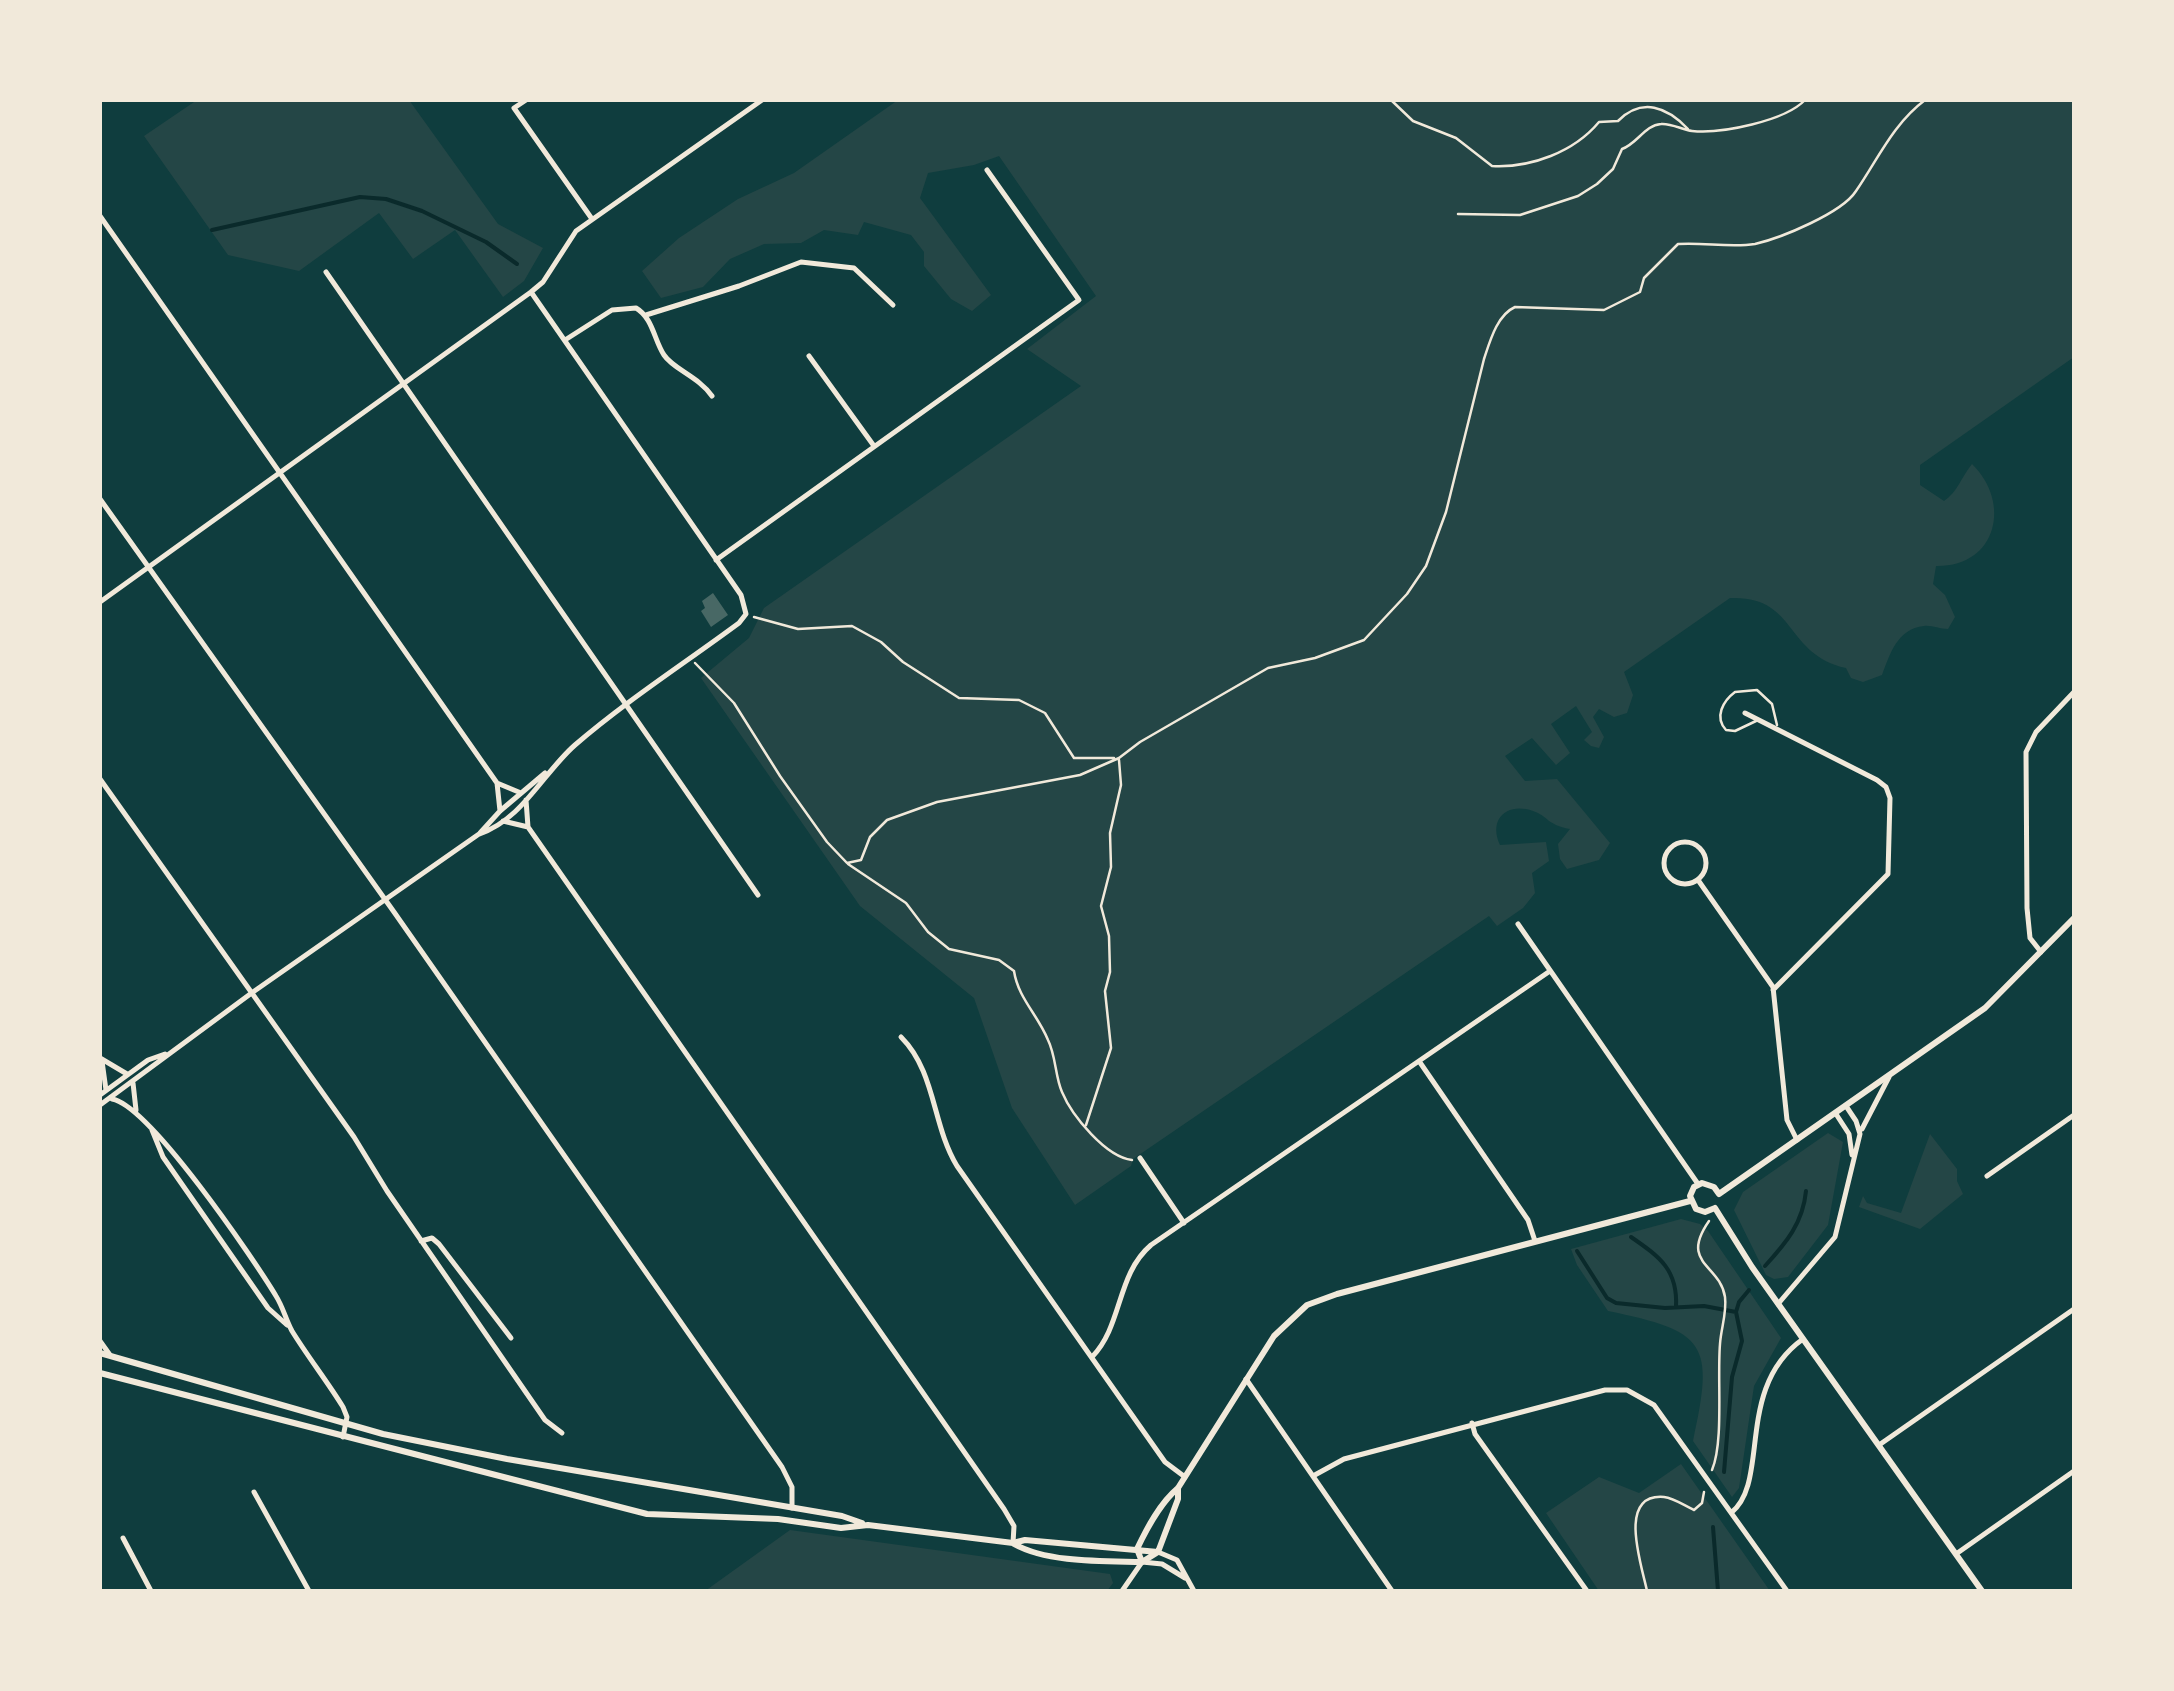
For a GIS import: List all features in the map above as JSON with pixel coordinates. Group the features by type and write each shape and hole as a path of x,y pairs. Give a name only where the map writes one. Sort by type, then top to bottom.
{"street":[{"path":"526,100 514,108 592,219"},
{"path":"100,602 531,292 543,282 576,231 762,100"},
{"path":"716,560 1079,300 987,170"},
{"path":"100,216 496,783 500,811"},
{"path":"646,315 801,262 854,268 893,306"},
{"path":"326,272 758,895"},
{"path":"479,834 579,742 749,613 741,595 531,292"},
{"path":"565,340 621,307 636,308 646,315 664,355 699,380 712,396"},
{"path":"808,356 874,446"},
{"path":"100,499 782,1467 792,1486 792,1508"},
{"path":"2041,952 2030,938 2027,908 2026,752 2036,732 2074,692"},
{"path":"1745,713 1884,784 1889,795 1890,869 1885,878 1774,990"},
{"path":"100,1105 252,992 503,820 526,800 548,772"},
{"path":"100,779 354,1136 545,1420 562,1432"},
{"path":"496,783 521,792"},
{"path":"526,800 528,828 1004,1509 1014,1526 1013,1543"},
{"path":"503,820 528,828"},
{"path":"1690,842 1704,852 1706,866 1698,880 1681,884 1667,873 1664,860 1674,845 1690,842"},
{"path":"1698,880 1774,990 1787,1120 1797,1140"},
{"path":"1714,1208 1719,1194 1985,1008 2074,918"},
{"path":"1518,924 1698,1184"},
{"path":"1092,1357 1109,1334 1133,1264 1151,1245 1550,971"},
{"path":"901,1037 916,1055 934,1096 948,1152 1165,1462 1184,1478"},
{"path":"103,1093 148,1060 166,1054"},
{"path":"101,1060 128,1074"},
{"path":"101,1060 103,1093"},
{"path":"1419,1060 1528,1220 1535,1241"},
{"path":"1778,1304 1836,1237 1860,1134 1891,1074"},
{"path":"133,1081 136,1110"},
{"path":"109,1099 136,1110 171,1147 278,1298 292,1330 344,1408 343,1437"},
{"path":"1846,1106 1860,1134"},
{"path":"1836,1114 1849,1134 1853,1158"},
{"path":"1986,1176 2074,1115"},
{"path":"150,1127 163,1157 257,1293 292,1330"},
{"path":"1138,1159 1184,1223"},
{"path":"1714,1208 1700,1212 1690,1201 1691,1191 1698,1184 1711,1184 1719,1194"},
{"path":"1136,1550 1284,1323 1307,1305 1336,1294 1690,1201"},
{"path":"1714,1208 1982,1591"},
{"path":"422,1241 432,1238 439,1244 510,1338"},
{"path":"1878,1446 2074,1310"},
{"path":"1731,1513 1744,1500 1758,1415 1770,1376 1784,1353 1804,1339"},
{"path":"100,1341 111,1356"},
{"path":"100,1354 443,1447 842,1516 868,1525 1013,1543 1025,1540 1158,1552 1177,1560 1194,1591"},
{"path":"100,1373 647,1514 778,1518 842,1528 868,1525"},
{"path":"1246,1379 1392,1591"},
{"path":"1313,1476 1344,1459 1616,1388 1636,1393 1654,1405 1786,1591"},
{"path":"1472,1423 1475,1434 1586,1591"},
{"path":"1956,1554 2074,1471"},
{"path":"1122,1591 1142,1562 1158,1552 1178,1499 1178,1488"},
{"path":"254,1492 309,1591"},
{"path":"122,1538 152,1591"},
{"path":"1013,1543 1026,1550 1064,1556 1162,1564 1185,1578"},
{"path":"1136,1550 1142,1562"}],"lane":[{"path":"1757,721 1730,731 1722,725 1720,712 1734,693 1757,690 1772,704 1777,730"}],"path":[{"path":"1391,100 1413,121 1456,138 1492,166 1550,158 1588,136 1599,122 1618,121 1628,110 1660,107 1672,112 1690,131"},
{"path":"1458,214 1520,215 1578,196 1613,168 1622,148 1633,145 1647,130 1661,124 1690,131 1720,131 1776,117 1798,108 1805,100"},
{"path":"847,863 861,860 878,826 902,813 937,802 1080,775 1119,758 1268,668 1315,658 1364,640 1407,594 1426,566 1446,512 1484,359 1506,311 1515,307 1604,310 1640,292 1644,278 1678,244 1754,244 1840,208 1854,196 1911,111 1925,100"},
{"path":"749,613 794,629 852,626 882,642 904,662 959,698 1019,700 1045,713 1074,758 1119,758"},
{"path":"698,666 734,703 780,776 827,842 847,863 906,902 928,932 949,948 999,960 1014,971 1017,987 1049,1040 1061,1091 1070,1108 1102,1147 1122,1159 1138,1159"},
{"path":"1086,1125 1111,1048 1105,993 1110,965 1108,936 1101,906 1111,868 1110,833 1120,785 1119,758"},
{"path":"1710,1220 1700,1236 1699,1254 1723,1288 1725,1310 1716,1460 1710,1475"},
{"path":"1647,1591 1634,1527 1637,1512 1648,1500 1663,1497 1694,1510 1702,1503 1705,1490"}],"shaded area":[{"path":"197,100 409,100 498,224 543,248 524,281 503,297 455,230 413,259 379,213 299,271 228,255 144,136"},
{"path":"898,100 2074,100 2074,357 1920,465 1920,485 1944,501 1972,464 1992,497 1992,530 1985,544 1957,564 1936,566 1933,584 1945,595 1955,617 1948,629 1924,626 1907,632 1896,644 1882,675 1863,682 1851,678 1846,668 1811,651 1768,606 1730,598 1624,672 1633,695 1627,713 1614,717 1599,709 1593,717 1604,737 1599,748 1584,740 1592,732 1576,706 1551,724 1570,753 1556,765 1532,738 1505,756 1525,781 1557,779 1610,843 1599,860 1567,869 1560,859 1558,844 1570,829 1533,811 1508,811 1496,827 1500,845 1546,842 1549,861 1532,873 1535,893 1523,908 1497,926 1489,916 1133,1159 1131,1166 1075,1205 1012,1108 974,998 860,906 701,678 749,638 764,608 1081,386 1027,349 1096,296 999,156 928,173 920,198 991,295 972,311 951,299 924,266 924,252 911,235 864,222 858,235 824,230 801,243 764,244 730,259 703,287 661,298 642,271 679,238 738,199 794,173"},
{"path":"1828,1133 1843,1142 1828,1225 1788,1277 1774,1279 1766,1275 1734,1210 1743,1192"},
{"path":"1930,1134 1957,1169 1963,1194 1920,1229 1859,1207 1863,1196 1867,1203 1901,1213"},
{"path":"1681,1219 1700,1224 1708,1231 1781,1338 1754,1386 1739,1488 1732,1497 1693,1441 1703,1382 1702,1362 1695,1347 1684,1335 1666,1326 1608,1311 1577,1265 1571,1249"},
{"path":"1681,1464 1770,1591 1599,1591 1546,1513 1599,1477 1639,1493"},
{"path":"790,1530 1110,1574 1113,1583 1107,1591 705,1591"}],"building":[{"path":"713,593 728,615 711,627 701,611 705,608 702,601"}],"waterway":[{"path":"212,230 360,197 386,199 422,211 486,242 517,264"},
{"path":"1765,1266 1792,1232 1806,1191"},
{"path":"1631,1237 1665,1266 1674,1283 1676,1307"},
{"path":"1577,1251 1607,1298 1616,1303 1665,1308 1704,1306 1736,1312"},
{"path":"1724,1472 1732,1377 1742,1341 1736,1312 1749,1290"},
{"path":"1713,1527 1718,1591"}]}
